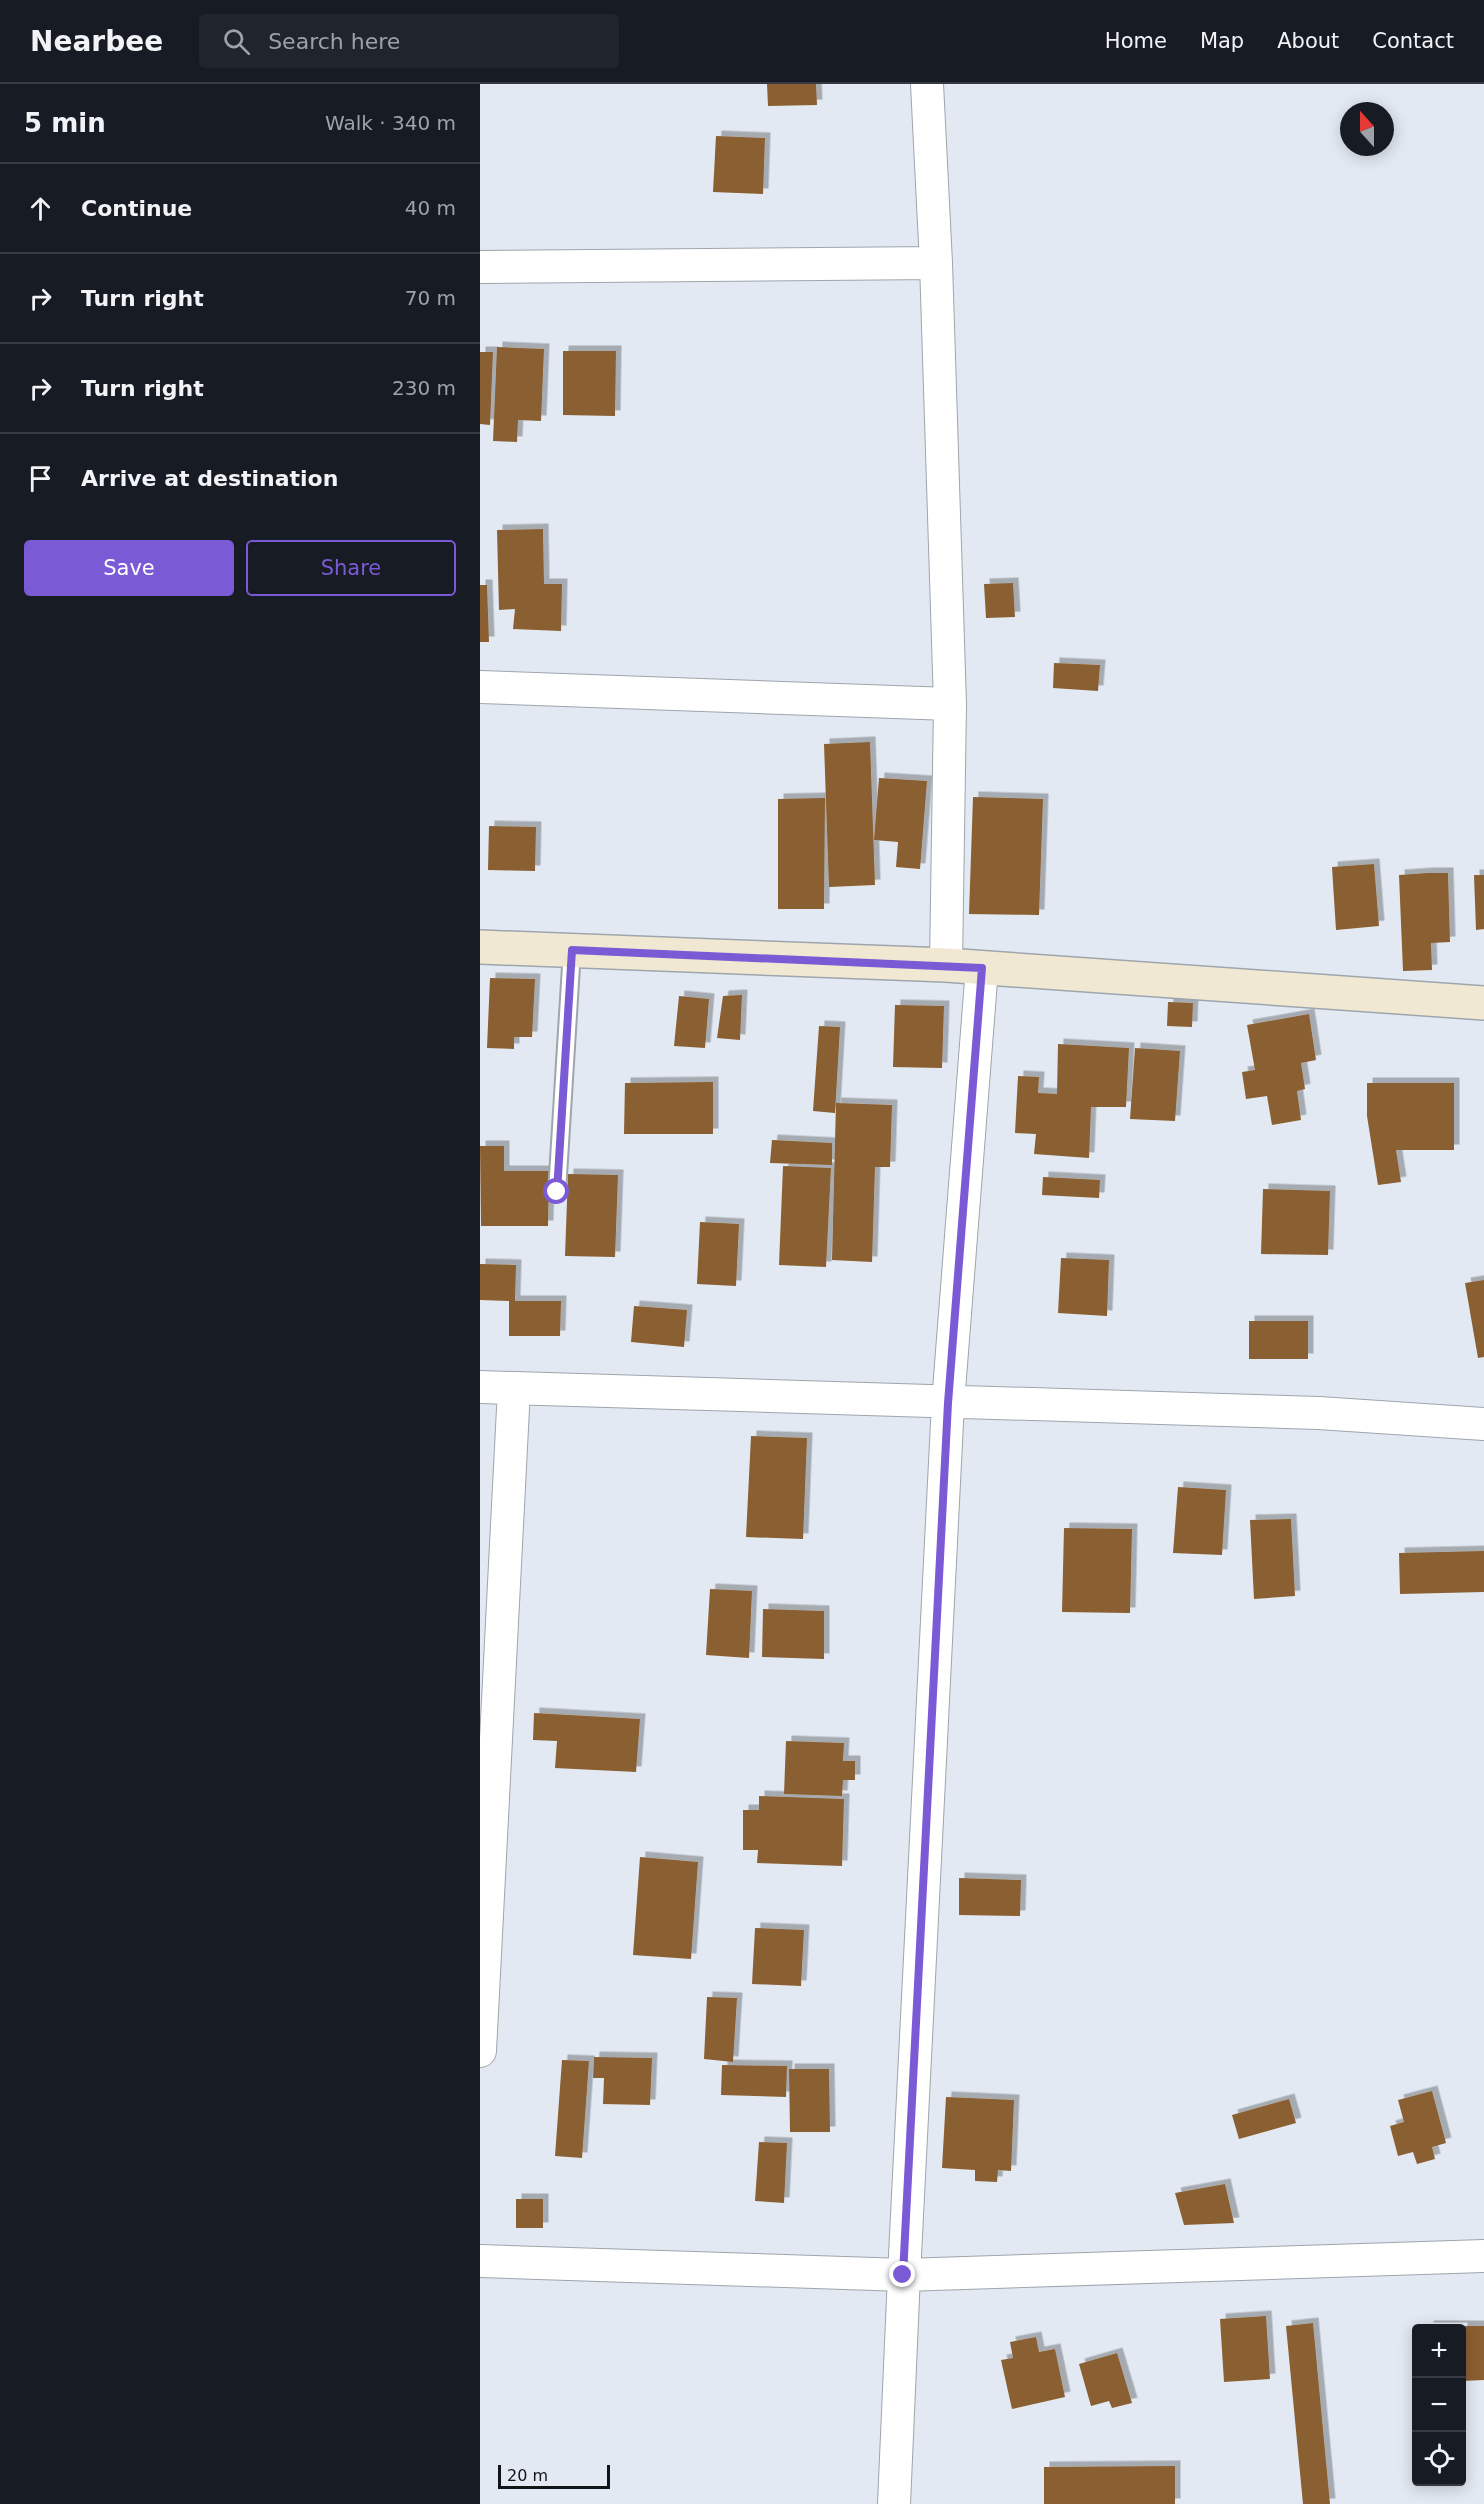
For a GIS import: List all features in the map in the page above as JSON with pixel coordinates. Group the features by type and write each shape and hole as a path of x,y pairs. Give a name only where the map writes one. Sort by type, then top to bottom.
{"street":[{"path":"927,84 936,263 950,704 946,965"},
{"path":"480,267 936,263"},
{"path":"480,687 950,704"},
{"path":"480,947 946,965 1484,1003"},
{"path":"894,2504 903,2275 948,1403 982,968"},
{"path":"480,1388 1319,1413 1484,1424"},
{"path":"480,2051 514,1389"},
{"path":"480,2261 903,2275 1484,2256"}],"lane":[{"path":"557,1192 572,950"}],"building":[{"path":"767,84 816,84 817,105 768,106"},
{"path":"716,136 765,138 763,194 713,192"},
{"path":"497,347 544,349 541,421 518,420 517,442 493,441"},
{"path":"563,351 616,351 615,416 563,415"},
{"path":"480,352 493,352 490,425 480,424"},
{"path":"543,529 544,584 562,584 561,631 513,629 515,609 499,610 497,530"},
{"path":"1013,583 1015,617 986,618 984,584"},
{"path":"480,585 487,585 489,642 480,642"},
{"path":"1054,663 1100,665 1098,691 1053,688"},
{"path":"870,742 875,885 829,887 824,744"},
{"path":"879,778 927,781 920,869 896,867 898,842 874,840"},
{"path":"973,797 1043,799 1039,915 969,914"},
{"path":"825,798 824,909 778,909 778,799"},
{"path":"489,826 536,827 535,871 488,870"},
{"path":"1374,864 1379,926 1336,930 1332,867"},
{"path":"1448,873 1450,942 1431,943 1432,970 1403,971 1399,875"},
{"path":"1474,875 1484,875 1484,929 1476,930"},
{"path":"490,978 535,979 532,1037 514,1037 514,1049 487,1048"},
{"path":"742,995 740,1040 717,1038 723,996"},
{"path":"679,996 709,999 705,1048 674,1046"},
{"path":"1168,1002 1193,1003 1192,1027 1167,1026"},
{"path":"895,1005 944,1006 942,1068 893,1067"},
{"path":"1309,1014 1316,1060 1301,1063 1305,1089 1297,1091 1301,1120 1272,1125 1267,1096 1246,1099 1242,1072 1255,1070 1247,1025"},
{"path":"819,1026 840,1027 835,1113 813,1111"},
{"path":"1058,1044 1129,1048 1126,1107 1091,1107 1089,1158 1034,1154 1036,1134 1015,1133 1018,1076 1039,1077 1038,1093 1057,1094"},
{"path":"1135,1048 1180,1051 1175,1121 1130,1119"},
{"path":"713,1082 713,1134 624,1134 625,1083"},
{"path":"1367,1083 1454,1083 1454,1150 1396,1150 1401,1182 1378,1185 1367,1116"},
{"path":"836,1103 892,1105 890,1167 875,1167 872,1262 832,1260"},
{"path":"772,1140 832,1143 832,1165 770,1163"},
{"path":"480,1146 504,1146 504,1171 549,1171 548,1226 481,1226"},
{"path":"783,1166 831,1168 826,1267 779,1265"},
{"path":"568,1174 618,1175 615,1257 565,1256"},
{"path":"1043,1177 1100,1180 1099,1198 1042,1195"},
{"path":"1263,1189 1330,1191 1328,1255 1261,1254"},
{"path":"700,1222 739,1224 736,1286 697,1284"},
{"path":"1061,1258 1109,1260 1107,1316 1058,1313"},
{"path":"480,1264 516,1265 515,1301 561,1301 560,1336 509,1336 509,1301 480,1300"},
{"path":"1484,1280 1484,1357 1478,1358 1465,1283"},
{"path":"634,1306 687,1310 684,1347 631,1342"},
{"path":"1249,1321 1308,1321 1308,1359 1249,1359"},
{"path":"751,1436 807,1438 803,1539 746,1537"},
{"path":"1178,1487 1226,1490 1222,1555 1173,1553"},
{"path":"1291,1519 1295,1596 1254,1599 1250,1520"},
{"path":"1064,1528 1132,1529 1130,1613 1062,1612"},
{"path":"1484,1551 1484,1592 1400,1594 1399,1553"},
{"path":"710,1589 752,1591 749,1658 706,1655"},
{"path":"763,1609 824,1611 824,1659 762,1657"},
{"path":"534,1713 640,1719 636,1772 555,1768 557,1741 533,1740"},
{"path":"786,1741 844,1743 843,1761 855,1761 855,1780 843,1780 842,1796 784,1794"},
{"path":"759,1796 844,1799 842,1866 757,1863 758,1850 743,1850 743,1810 759,1810"},
{"path":"640,1857 698,1862 691,1959 633,1955"},
{"path":"959,1878 1021,1880 1020,1916 959,1915"},
{"path":"755,1928 804,1930 801,1986 752,1984"},
{"path":"707,1997 737,1998 733,2062 704,2059"},
{"path":"594,2057 652,2058 650,2105 603,2104 604,2078 593,2078"},
{"path":"562,2060 589,2061 582,2158 555,2156"},
{"path":"722,2065 787,2066 786,2097 721,2095"},
{"path":"789,2069 829,2069 830,2132 790,2132"},
{"path":"1432,2091 1446,2143 1432,2147 1435,2159 1417,2164 1413,2152 1398,2156 1390,2126 1404,2122 1398,2100"},
{"path":"946,2097 1014,2100 1011,2171 998,2170 997,2182 975,2181 975,2170 942,2168"},
{"path":"1289,2099 1296,2123 1239,2139 1232,2115"},
{"path":"759,2142 787,2143 784,2203 755,2201"},
{"path":"1225,2184 1234,2223 1184,2225 1175,2193"},
{"path":"516,2199 543,2199 543,2228 516,2228"},
{"path":"1266,2316 1270,2379 1224,2382 1220,2319"},
{"path":"1313,2323 1330,2504 1303,2504 1286,2326"},
{"path":"1466,2326 1484,2326 1484,2380 1466,2381"},
{"path":"1036,2337 1039,2352 1055,2349 1065,2397 1012,2409 1001,2360 1013,2358 1010,2342"},
{"path":"1117,2353 1132,2403 1112,2408 1109,2401 1091,2406 1079,2364"},
{"path":"1175,2466 1175,2504 1044,2504 1044,2467"}],"route":[{"path":"557,1192 572,950 982,968 948,1403 903,2275"}]}
